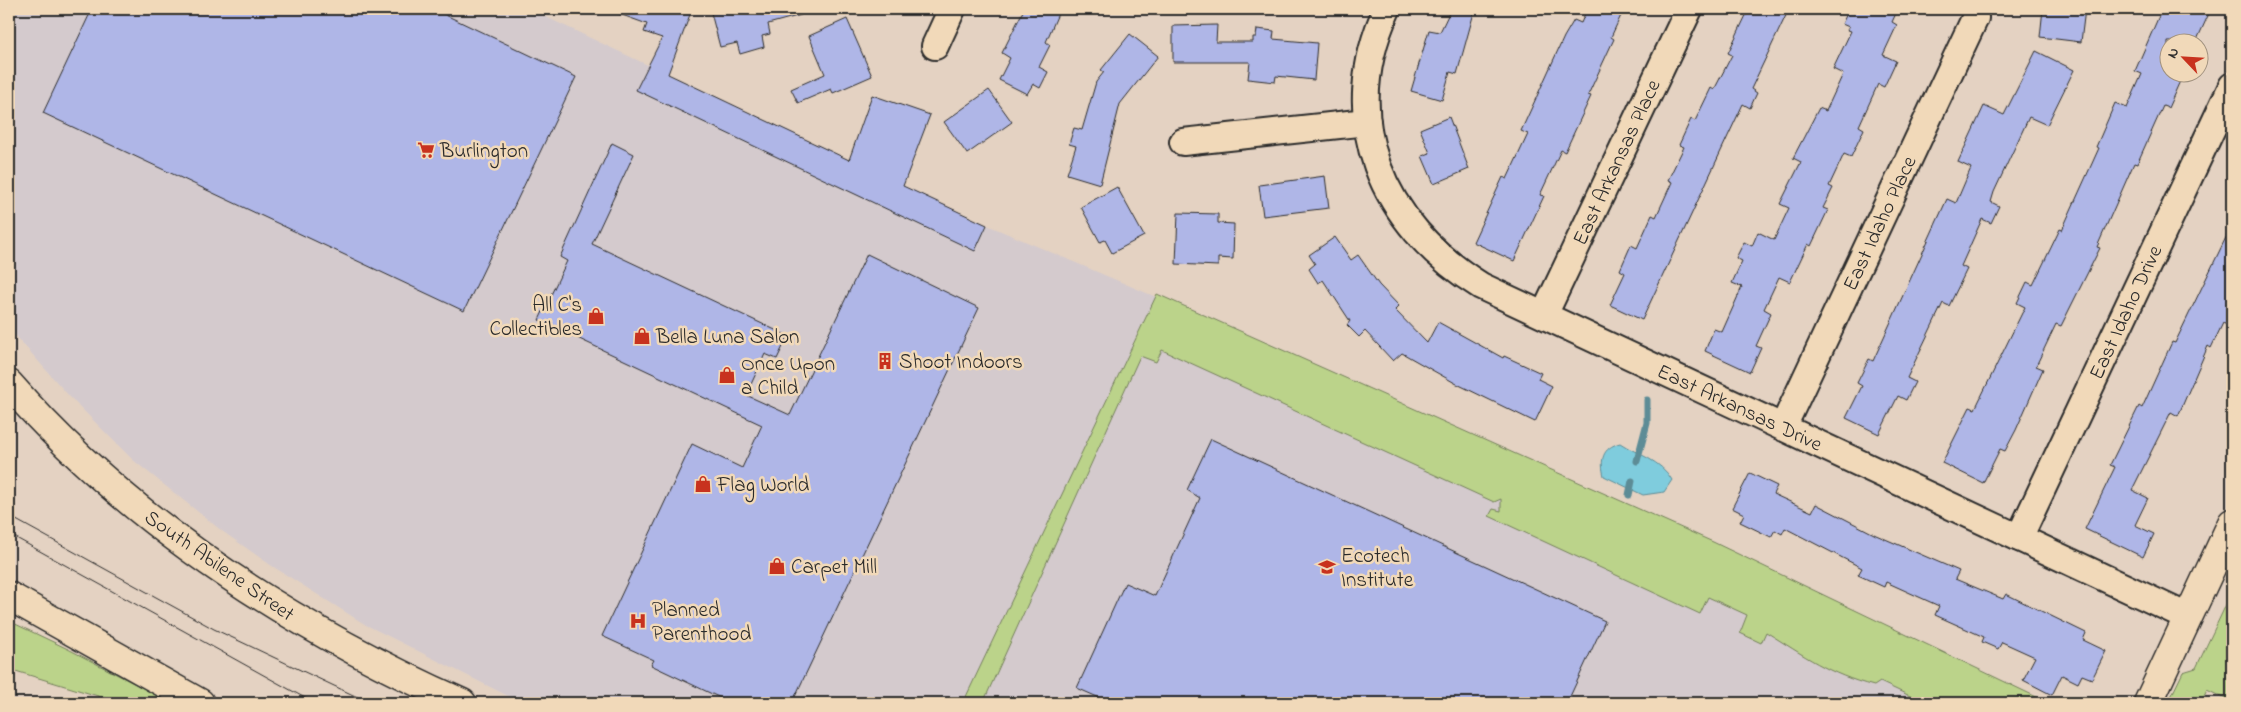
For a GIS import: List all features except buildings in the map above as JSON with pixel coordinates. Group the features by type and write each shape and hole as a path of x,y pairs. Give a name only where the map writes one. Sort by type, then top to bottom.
{"main road":[{"name":"South Abilene Street","path":"9,384 49,427 98,473 144,512 217,568 316,631 462,703"},
{"path":"2148,703 2232,523"},
{"path":"9,596 200,703"}],"street":[{"path":"935,46 952,9"},
{"name":"East Arkansas Drive","path":"1387,9 1370,57 1366,89 1367,122 1372,149 1382,179 1397,207 1416,233 1459,272 1481,286 2188,617"},
{"name":"East Arkansas Place","path":"1544,315 1689,9"},
{"name":"East Idaho Place","path":"1782,427 1975,18"},
{"name":"East Idaho Drive","path":"2019,538 2232,86"},
{"path":"1183,142 1367,122"}],"shaded area":[{"path":"9,9 529,9 987,225 1170,303 1989,703 522,703 366,625 272,566 222,531 133,460 69,396 9,328"}],"green space":[{"path":"1157,294 1713,542 2049,703 1925,703 1880,682 1874,686 1843,676 1817,664 1766,632 1761,643 1740,633 1747,615 1708,597 1700,614 1489,516 1493,509 1501,511 1501,499 1494,502 1162,350 1156,362 1140,356 983,703 963,703"},
{"path":"2232,592 2232,702 2207,690 2201,703 2168,703 2183,672 2196,668"},
{"path":"9,621 68,649 172,703 121,703 9,669"}],"water":[{"path":"1620,443 1662,467 1672,480 1664,492 1643,495 1604,476 1602,465 1604,455 1609,448"}],"waterway":[{"path":"1637,461 1647,423 1647,400"},
{"path":"1629,495 1632,481"}],"tram line":[{"path":"9,516 214,629 370,703"},
{"path":"9,534 314,703"}],"place":[{"name":"Burlington","path":"426,150"},
{"name":"All C's Collectibles","path":"596,316"},
{"name":"Bella Luna Salon","path":"642,336"},
{"name":"Shoot Indoors","path":"885,361"},
{"name":"Once Upon a Child","path":"727,375"},
{"name":"Flag World","path":"703,484"},
{"name":"Carpet Mill","path":"777,566"},
{"name":"Ecotech Institute","path":"1327,567"},
{"name":"Planned Parenthood","path":"638,621"}]}
